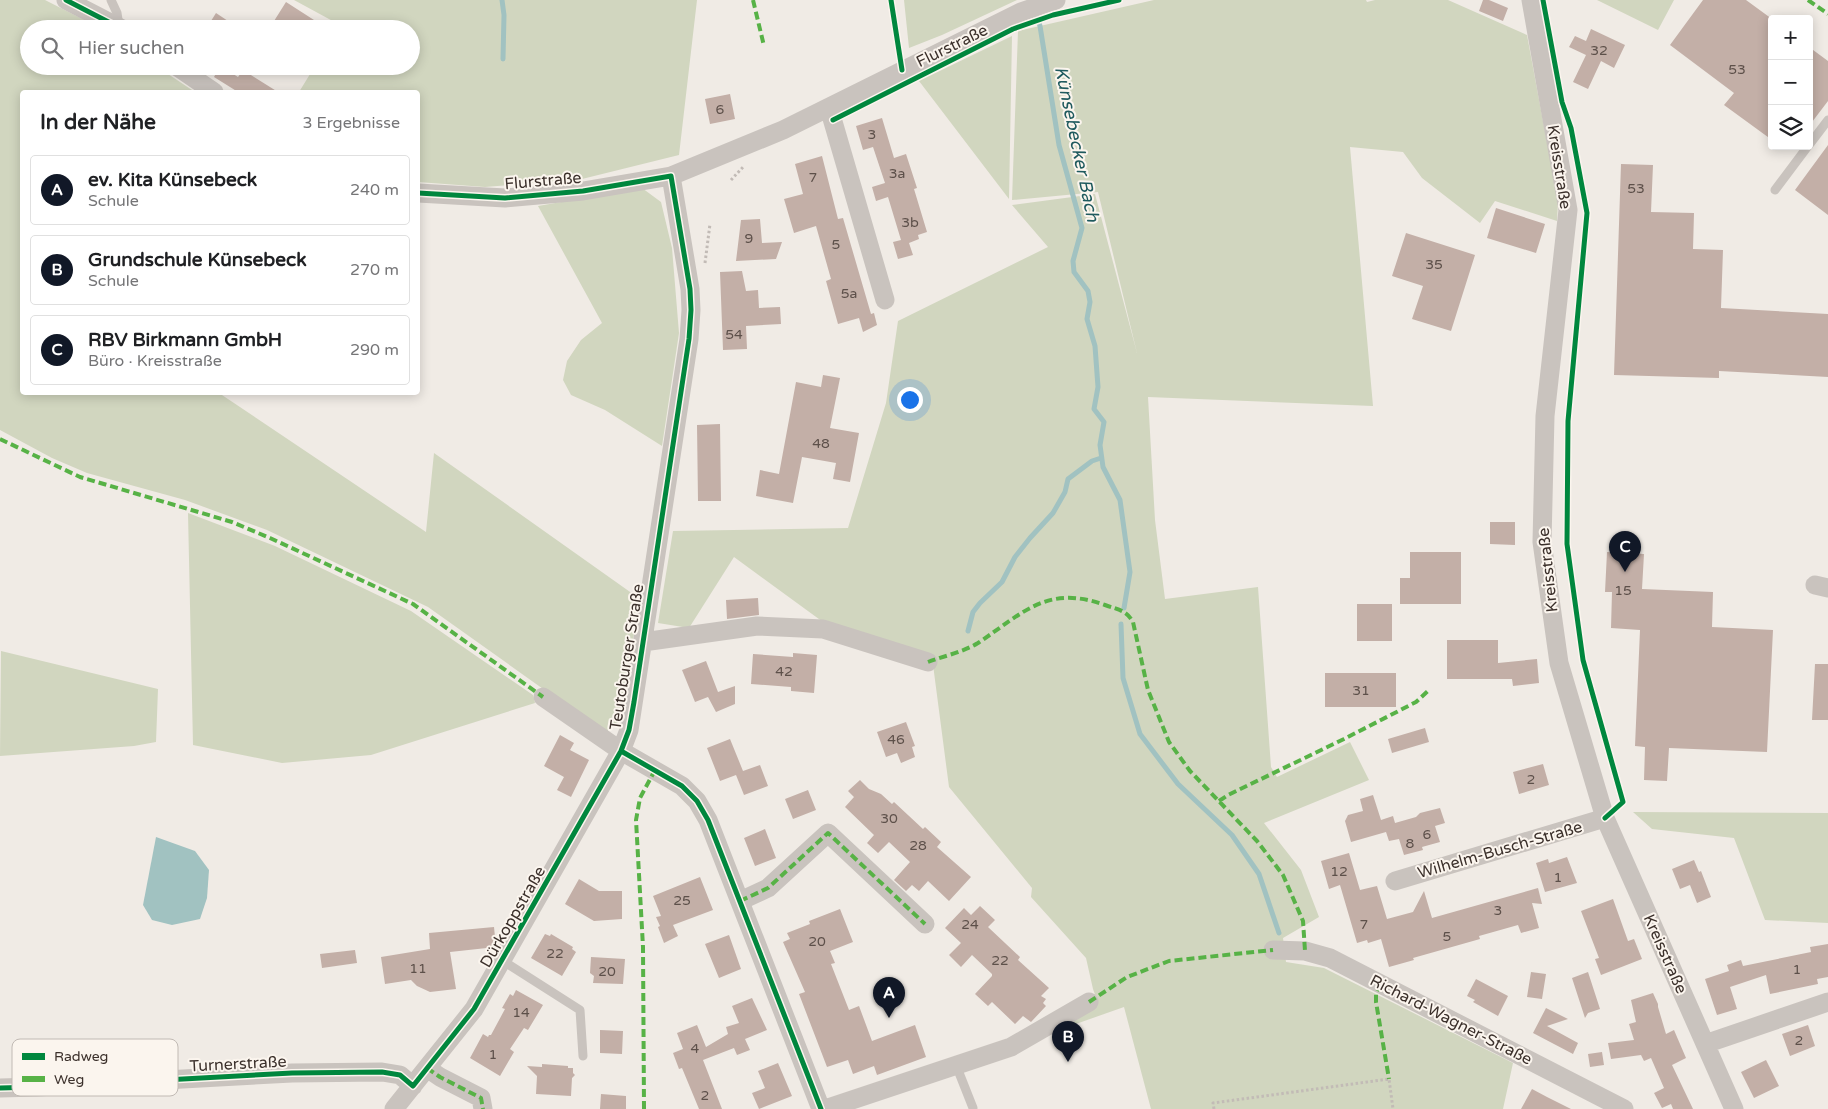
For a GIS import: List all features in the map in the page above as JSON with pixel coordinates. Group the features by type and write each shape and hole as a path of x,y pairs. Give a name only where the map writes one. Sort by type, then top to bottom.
{"street":[{"path":"66,0 105,20"},
{"name":"Kreisstraße","path":"1531,0 1568,210 1545,416 1542,542 1558,663 1605,818 1734,1109"},
{"name":"Flurstraße","path":"420,193 505,198 583,191 671,176 783,130 1021,12 1053,1"},
{"path":"189,75 211,90"},
{"path":"829,108 885,300"},
{"name":"Teutoburger Straße","path":"671,176 690,289 689,339 629,730 621,751 682,786 697,802 708,820 823,1109"},
{"name":"Teutoburger Straße","path":"643,642 757,626 823,629 928,662"},
{"path":"543,697 621,751"},
{"name":"Dürkoppstraße","path":"394,1109 474,1009 621,751"},
{"name":"Wilhelm-Busch-Straße","path":"1394,881 1605,818"},
{"path":"740,901 768,888 828,833 925,924"},
{"name":"Richard-Wagner-Straße","path":"1273,950 1305,951 1330,958 1624,1109"},
{"path":"823,1109 1011,1047 1089,1002"},
{"path":"1705,1044 1828,1002"},
{"path":"427,1068 440,1077 481,1098 483,1109"},
{"name":"Turnerstraße","path":"178,1079 292,1073 382,1072 400,1075 413,1086"}],"lane":[{"path":"111,0 118,20"},
{"path":"1813,141 1828,120"},
{"path":"1775,190 1806,150"},
{"path":"503,961 580,1010 583,1056"},
{"path":"956,1065 973,1108"}],"path":[{"path":"1214,1109 1213,1103 1389,1079 1393,1109"}],"green space":[{"path":"0,0 45,0 84,20 20,20 20,75 170,75 192,90 20,90 20,395 222,395 426,532 434,453 640,599 619,722 605,733 428,607 267,530 185,500 87,473 52,458 0,430"},
{"path":"294,0 697,0 679,155 582,179 485,187 420,182 420,90 300,90 309,75 420,75 420,20 331,20"},
{"path":"904,0 1017,0 942,35 909,48"},
{"path":"1154,0 1366,0 1367,2 1375,0 1448,0 1527,35 1558,202 1557,221 1495,201 1480,223 1422,178 1403,152 1350,147 1373,406 1148,397 1155,520 1165,599 1258,587 1271,767 1277,777 1350,742 1369,780 1264,823 1301,870 1319,917 1283,938 1286,962 1324,968 1513,1063 1503,1109 1151,1109 1124,1007 1073,1025 1071,1022 1098,1003 1086,958 1031,897 1032,888 949,787 932,657 823,622 734,557 689,628 658,623 673,531 848,528 886,403 898,321 1048,247 1012,205 1095,194 1137,353 1098,192 1012,200 1018,31"},
{"path":"1597,0 1674,0 1658,30"},
{"path":"1012,36 1009,199 919,81"},
{"path":"642,188 661,202 672,248 679,333 662,446 605,410 571,395 563,380 567,361 581,340 602,323 538,206"},
{"path":"188,513 275,546 411,611 533,695 535,703 371,755 282,763 193,745"},
{"path":"1,651 158,689 156,742 134,746 0,756"},
{"path":"1633,812 1828,813 1828,923 1765,920 1734,838 1652,829"}],"water":[{"path":"156,837 195,851 209,870 207,898 200,919 172,925 152,920 143,905"}],"building":[{"path":"1483,0 1489,0 1508,8 1503,21 1479,11"},
{"path":"1703,0 1746,0 1768,16 1768,137 1724,105 1734,93 1670,45"},
{"path":"286,2 314,20 275,20"},
{"path":"216,13 226,20 212,20"},
{"path":"1591,29 1625,45 1614,68 1601,61 1588,89 1573,82 1586,55 1569,47 1575,36 1586,41"},
{"path":"1813,50 1828,61 1828,101 1813,121"},
{"path":"215,75 235,75 238,77 239,75 251,75 275,90 235,90 214,77"},
{"path":"730,94 735,119 710,124 705,99"},
{"path":"882,118 894,158 906,154 917,188 914,189 927,232 918,235 919,239 909,243 913,255 898,259 893,242 901,240 888,197 876,201 872,187 885,183 873,147 863,150 856,126"},
{"path":"1828,145 1828,215 1795,190"},
{"path":"822,156 838,219 843,218 871,314 874,313 877,325 863,332 859,318 838,324 826,281 831,279 816,226 794,233 784,199 803,194 795,164"},
{"path":"1621,164 1653,165 1651,212 1694,213 1693,249 1723,250 1721,308 1828,314 1828,377 1719,371 1719,378 1614,375"},
{"path":"1496,208 1545,224 1536,253 1487,238"},
{"path":"760,219 762,243 782,242 776,259 736,261 741,220"},
{"path":"1406,233 1475,255 1451,331 1412,319 1423,286 1392,276"},
{"path":"742,271 746,291 758,290 759,308 780,307 781,324 746,326 747,349 723,350 720,272"},
{"path":"823,375 840,378 830,428 859,433 850,482 833,479 836,463 802,457 793,503 756,496 760,470 779,474 796,382 821,387"},
{"path":"720,424 721,501 698,501 697,425"},
{"path":"1490,522 1515,522 1515,545 1490,544"},
{"path":"1410,552 1461,552 1461,604 1400,604 1400,578 1410,578"},
{"path":"1607,552 1644,554 1642,589 1713,592 1712,627 1773,630 1767,752 1669,748 1667,781 1644,780 1645,747 1635,746 1640,630 1611,628 1612,592 1605,592"},
{"path":"758,598 759,615 727,619 726,600"},
{"path":"1357,604 1392,604 1392,641 1357,641"},
{"path":"1447,640 1498,640 1498,663 1537,659 1539,683 1513,686 1512,679 1447,679"},
{"path":"793,653 817,655 814,693 791,691 791,687 751,684 753,654 793,657"},
{"path":"706,661 718,692 735,686 735,704 716,712 708,697 695,702 682,670"},
{"path":"1815,664 1828,664 1828,720 1812,720"},
{"path":"1325,673 1396,673 1396,707 1325,707"},
{"path":"906,722 915,746 912,747 915,757 901,763 897,753 886,757 877,732"},
{"path":"1425,728 1429,742 1392,753 1388,739"},
{"path":"560,735 574,743 570,750 589,760 571,797 557,790 564,777 544,766"},
{"path":"730,739 743,771 760,765 768,786 744,795 736,775 720,781 707,748"},
{"path":"1543,764 1549,785 1519,794 1513,772"},
{"path":"860,780 869,789 881,794 892,804 894,802 923,829 925,827 941,842 937,847 971,877 949,901 928,881 919,891 912,885 906,891 894,880 910,862 889,842 878,853 867,843 874,835 845,807 854,797 848,791"},
{"path":"808,790 816,810 793,819 785,799"},
{"path":"1373,795 1381,820 1393,816 1395,823 1416,817 1420,813 1440,808 1445,823 1435,826 1440,842 1422,847 1423,850 1404,855 1399,839 1389,841 1386,832 1351,842 1345,821 1348,815 1363,811 1360,799"},
{"path":"765,829 776,858 755,866 744,838"},
{"path":"1349,853 1360,890 1377,886 1387,919 1413,912 1424,891 1432,918 1538,888 1542,904 1532,903 1539,928 1521,933 1518,925 1479,936 1480,939 1413,958 1414,960 1389,967 1381,939 1368,943 1367,940 1357,943 1340,885 1329,889 1321,861"},
{"path":"1567,857 1577,883 1545,892 1536,863 1548,859 1549,863"},
{"path":"1694,860 1699,872 1701,871 1711,897 1697,903 1690,885 1680,889 1672,869"},
{"path":"700,877 713,910 673,925 678,936 664,943 656,917 661,916 653,896"},
{"path":"579,879 599,891 622,891 622,919 594,921 565,904"},
{"path":"1613,899 1628,941 1634,939 1642,959 1601,975 1595,959 1599,958 1581,911"},
{"path":"980,906 995,920 988,927 1020,957 1018,960 1049,988 1041,996 1046,999 1043,1003 1046,1006 1031,1022 1023,1016 1015,1024 992,1002 988,1006 975,994 992,974 972,955 961,967 949,955 961,943 945,928 964,908 971,915"},
{"path":"840,909 853,942 830,951 835,963 831,964 849,1010 859,1006 872,1041 915,1025 926,1057 877,1075 874,1066 853,1074 848,1060 827,1067 799,994 805,992 783,942 790,939 787,933 810,924 809,921"},
{"path":"494,927 496,947 450,952 456,989 430,992 417,986 411,980 385,984 381,957 430,949 429,933"},
{"path":"545,934 550,936 551,934 573,947 572,949 576,952 562,976 531,958"},
{"path":"729,935 741,969 719,978 705,944"},
{"path":"1828,944 1828,977 1817,979 1818,984 1770,994 1766,975 1730,987 1737,1009 1717,1015 1705,979 1729,971 1727,965 1741,960 1743,966 1811,952 1810,947"},
{"path":"355,950 357,963 322,968 320,954"},
{"path":"591,957 625,959 623,984 593,983 594,976 590,973"},
{"path":"1531,972 1546,974 1542,999 1527,997"},
{"path":"1588,972 1600,1009 1588,1013 1585,1018 1572,978"},
{"path":"1476,979 1508,996 1498,1016 1473,1002 1475,1000 1467,996"},
{"path":"516,990 543,1005 528,1030 524,1028 510,1049 514,1052 500,1076 470,1058 483,1034 488,1037 491,1035 505,1009 502,1008 510,994 513,996"},
{"path":"1653,993 1666,1034 1674,1030 1686,1058 1672,1065 1693,1109 1673,1109 1671,1104 1662,1108 1654,1093 1664,1088 1651,1058 1644,1061 1641,1055 1611,1059 1608,1043 1634,1040 1629,1024 1636,1022 1631,1000"},
{"path":"752,998 767,1030 745,1039 750,1050 737,1055 734,1048 703,1060 722,1109 699,1109 682,1068 679,1069 673,1053 683,1049 677,1033 697,1025 706,1047 728,1034 726,1027 739,1023 732,1006"},
{"path":"1546,1008 1568,1019 1547,1026 1578,1043 1573,1054 1533,1033"},
{"path":"1808,1025 1815,1046 1790,1056 1782,1034"},
{"path":"600,1030 623,1031 622,1054 600,1053"},
{"path":"1602,1052 1604,1065 1590,1067 1588,1054"},
{"path":"1766,1060 1779,1086 1754,1098 1741,1072"},
{"path":"778,1063 792,1096 759,1109 752,1093 765,1088 758,1071"},
{"path":"542,1064 573,1068 575,1075 572,1078 571,1096 536,1094 537,1076 527,1066 542,1067"},
{"path":"1532,1089 1547,1097 1571,1109 1521,1109"},
{"path":"601,1094 626,1096 626,1109 600,1109"}],"waterway":[{"path":"502,0 504,15 503,59"},
{"name":"Künsebecker Bach","path":"1035,11 1040,26 1059,145 1082,228 1073,261 1074,272 1088,291 1090,302 1087,319 1095,346 1098,387 1094,409 1104,422 1100,445 1103,467 1120,500 1130,572 1124,608"},
{"path":"968,631 973,612 1002,582 1015,557 1053,513 1065,492 1068,479 1092,461 1101,458"},
{"name":"Künsebecker Bach","path":"1121,624 1123,678 1140,734 1178,784 1232,835 1259,874 1279,933"}],"marked path":[{"path":"753,0 764,46"},
{"path":"1808,0 1828,14"},
{"path":"0,439 80,477 232,522 413,604 543,697"},
{"path":"928,662 978,643 1023,612 1051,600 1067,598 1085,599 1125,613 1133,622 1148,690 1169,742 1190,771 1257,841 1283,875 1303,921 1305,951"},
{"path":"1219,801 1416,702 1429,690"},
{"path":"644,1109 643,947 636,820 640,798 655,770"},
{"path":"740,901 768,888 828,833 925,924"},
{"path":"1089,1002 1127,977 1169,961 1273,950"},
{"path":"1381,984 1376,994 1376,1002 1389,1079"},
{"path":"427,1068 440,1077 481,1098 483,1109"}],"cycle path":[{"path":"66,0 105,20"},
{"path":"891,0 902,70"},
{"path":"833,120 1013,29 1053,15 1119,0"},
{"path":"1543,0 1562,102 1571,128 1587,213 1568,421 1567,544 1583,660 1623,802 1605,818"},
{"path":"178,1079 292,1073 382,1072 400,1075 413,1086 474,1009 621,751 629,730 689,339 690,289 671,176 583,191 505,198 420,193"},
{"path":"621,751 682,786 697,801 708,820 821,1109"},
{"path":"0,1088 12,1088"}],"place":[{"name":"RBV Birkmann GmbH","path":"1625,572"},
{"name":"ev. Kita Künsebeck","path":"889,1018"},
{"name":"Grundschule Künsebeck","path":"1068,1062"}]}
